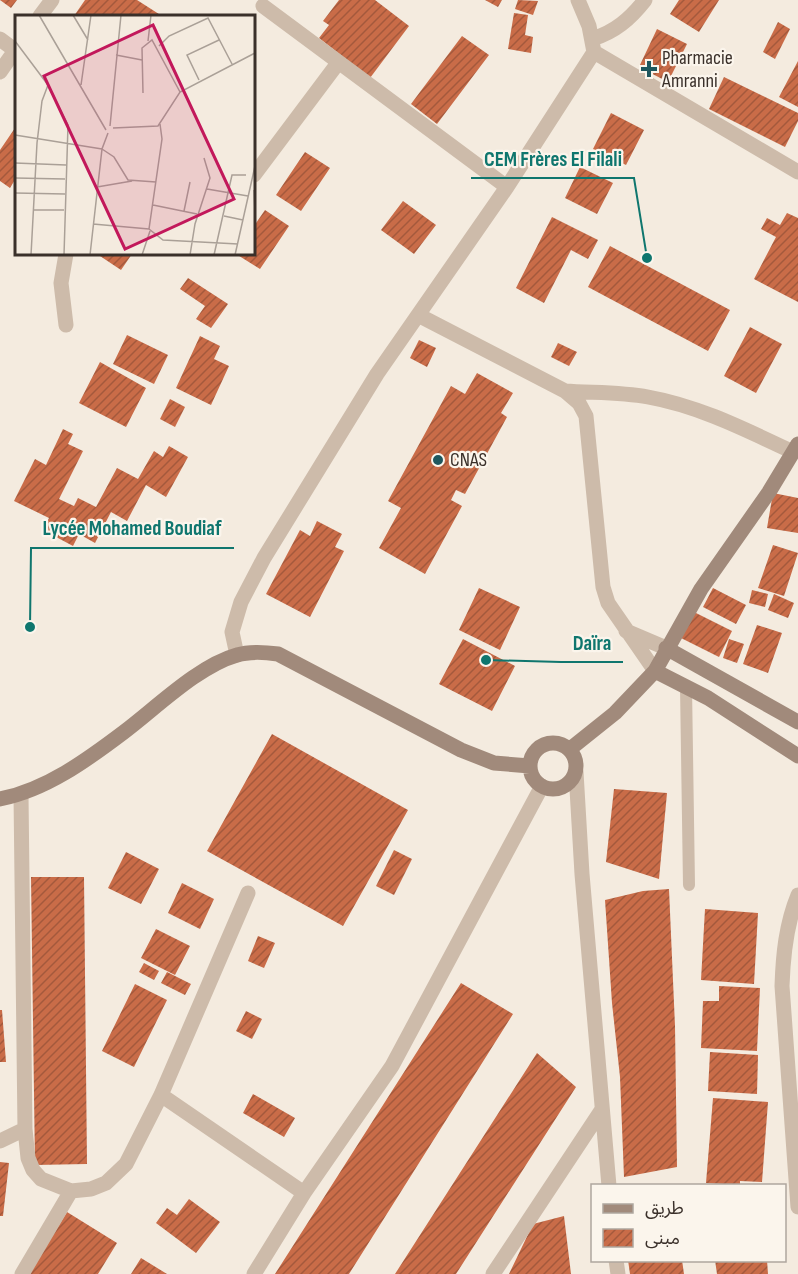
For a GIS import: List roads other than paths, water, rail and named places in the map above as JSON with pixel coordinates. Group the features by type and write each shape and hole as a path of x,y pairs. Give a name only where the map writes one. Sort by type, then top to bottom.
{"main road":[{"path":"570,749 615,713 655,670 701,589 769,492 795,448"},
{"path":"666,648 798,722"},
{"path":"0,799 21,795 64,773 125,732 160,702 209,668 237,654 264,652 278,654 461,750 494,762 530,766"},
{"path":"655,670 686,686 798,756"},
{"path":"558,742 570,749 576,759 576,772 573,780 560,789 551,790 535,781 530,766 531,758 541,745 558,742"}],"street":[{"path":"41,15 51,0"},
{"path":"578,0 589,26 593,45 798,172"},
{"path":"237,654 232,632 240,602 264,558 377,374 507,188 593,45 624,23 645,0"},
{"path":"261,8 507,188"},
{"path":"0,39 15,49"},
{"path":"0,72 15,51"},
{"path":"255,174 338,63"},
{"path":"66,255 61,283 66,325"},
{"path":"420,315 565,392 579,403 586,416 603,587 608,603 655,670"},
{"path":"565,392 647,397 686,406 795,448"},
{"path":"626,631 666,648"},
{"path":"576,772 601,1111 609,1184"},
{"path":"254,1274 304,1193 392,1066 542,786"},
{"path":"21,795 24,1129 28,1158 33,1170 41,1179 71,1191 91,1190 106,1183 126,1164 161,1095 248,893"},
{"path":"798,895 791,911 783,956 782,986 798,1204"},
{"path":"161,1095 304,1193"},
{"path":"493,1274 601,1111"},
{"path":"0,1141 24,1129"},
{"path":"22,1274 71,1191"}],"lane":[{"path":"686,686 689,885"}],"place":[{"name":"Pharmacie Amranni","path":"649,69"},
{"name":"CEM Frères El Filali","path":"647,258"},
{"name":"CNAS","path":"438,460"},
{"name":"Lycée Mohamed Boudiaf","path":"30,627"},
{"name":"Daïra","path":"486,660"}]}
